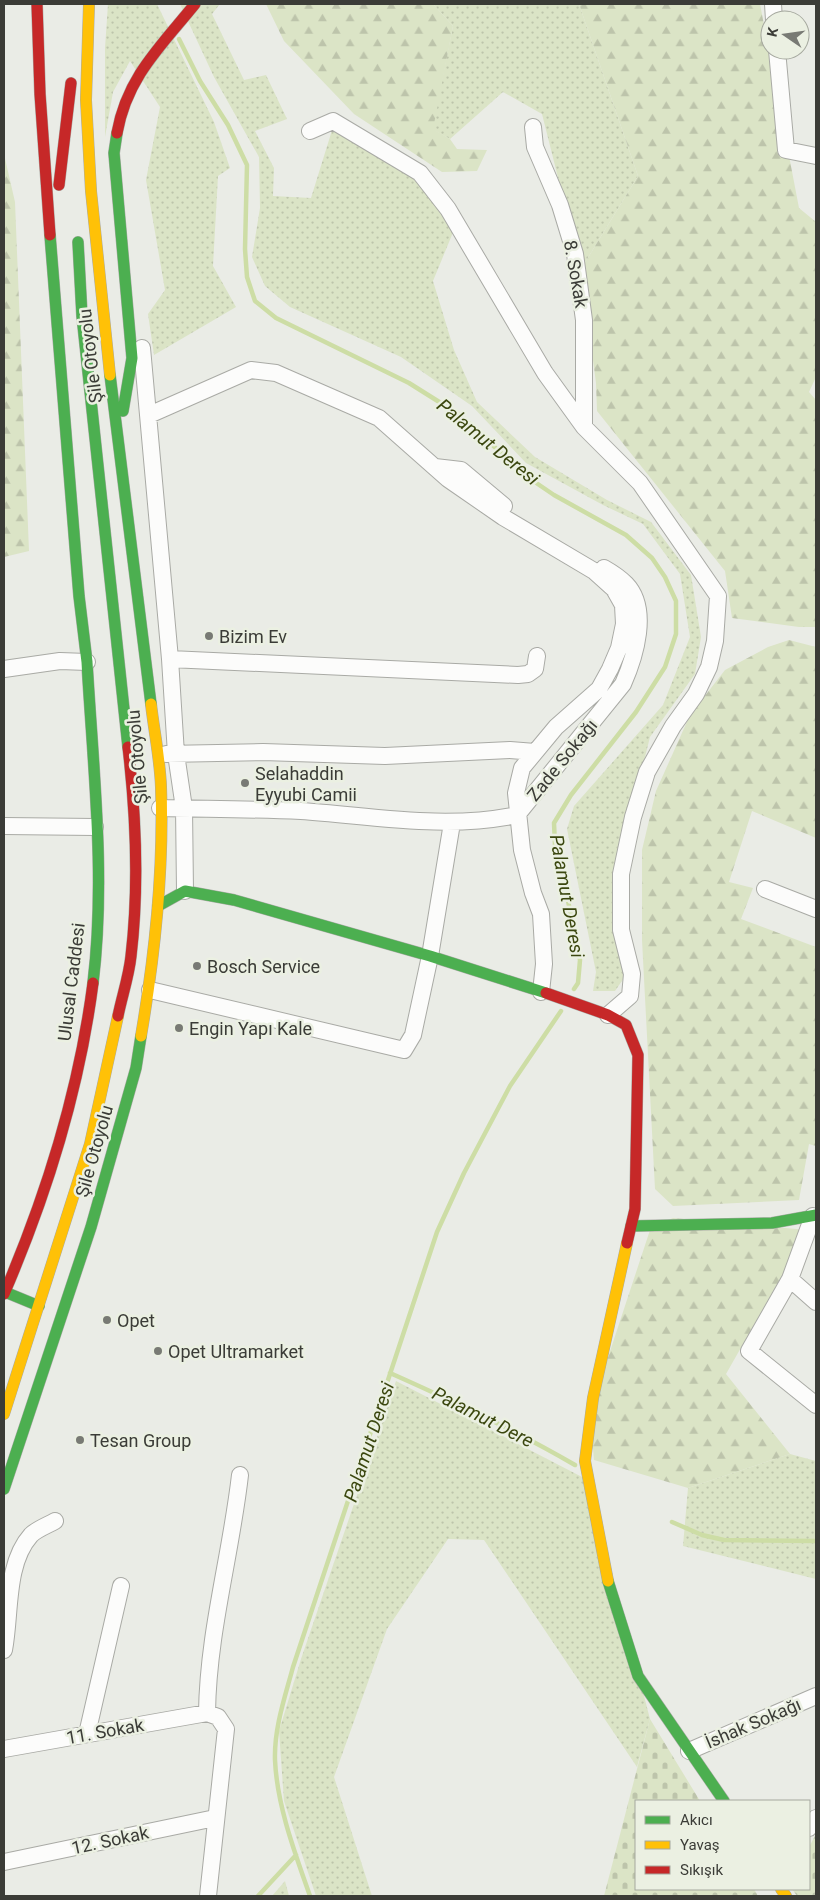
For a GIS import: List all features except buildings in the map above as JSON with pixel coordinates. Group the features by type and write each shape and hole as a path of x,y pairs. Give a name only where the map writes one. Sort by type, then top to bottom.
{"main road":[{"path":"37,4 40,94 51,248"},
{"name":"Şile Otoyolu","path":"4,1489 92,1227 136,1068 150,990 158,906 160,786 105,337 91,191 86,100 89,4"},
{"path":"118,442 132,358 114,153 118,121 127,96 143,68 195,4"},
{"path":"51,248 71,78 74,163"},
{"name":"Şile Otoyolu","path":"4,1414 90,1144 111,1053 130,957 135,872 133,789 82,316 78,230"},
{"name":"Ulusal Caddesi","path":"4,1292 41,1199 83,1045 95,964 98,895 87,662 79,596 51,248"},
{"path":"158,906 185,891 234,900 430,956 608,1015 626,1025 638,1055 635,1209 593,1398 585,1461 609,1588 638,1676 723,1800"},
{"path":"631,1226 772,1223 814,1216"},
{"path":"4,1292 39,1306"}],"street":[{"path":"778,60 786,150 816,156"},
{"path":"310,132 333,121 420,173 448,209 546,373 584,427 640,483 718,596 715,642 709,667 696,694 673,726 647,772 633,817 621,874 621,930 632,974 630,996 608,1015"},
{"name":"8. Sokak","path":"533,127 535,147 560,205 575,254 584,320 584,427"},
{"path":"140,336 163,570 176,754 184,808 185,891"},
{"path":"149,415 251,370 276,373 378,418 448,479 502,517 594,571 614,589 623,605 624,624 619,648 599,689 556,728 522,768 516,793 522,850 533,894 541,914 544,964 541,992"},
{"name":"Zade Sokağı","path":"160,808 299,811 452,823 489,821 517,815 623,684 632,664 639,637 636,602 627,585 586,556 561,544 512,513 461,470 435,467"},
{"path":"133,555 163,570"},
{"path":"170,659 518,675 528,674 535,668 537,656"},
{"path":"4,669 60,661 87,662"},
{"path":"156,755 263,752 384,756 510,750 535,752"},
{"path":"150,990 404,1050 413,1035 430,956 452,823"},
{"path":"4,826 95,827"},
{"path":"765,889 816,909"},
{"path":"814,1216 790,1279 749,1351 816,1405"},
{"path":"790,1279 816,1302"},
{"path":"208,1896 226,1728 218,1717 207,1713 208,1674 213,1630 235,1516 240,1475"},
{"path":"4,1650 9,1590 21,1551 32,1534 54,1521"},
{"path":"87,1734 121,1586"},
{"name":"İshak Sokağı","path":"690,1751 816,1696"},
{"name":"11. Sokak","path":"4,1749 207,1713"},
{"name":"12. Sokak","path":"4,1862 216,1818"}],"green space":[{"path":"108,4 157,4 214,122 230,168 218,176 213,266 236,307 154,355 148,314 165,290 146,180 160,107 130,61 113,92 105,137 105,48"},
{"path":"180,4 220,4 212,14 244,80 266,75 287,119 255,131 274,168 273,196 311,198 333,127 416,174 454,230 433,281 454,350 477,402 535,457 607,500 651,522 691,575 701,637 695,674 650,737 612,889 624,978 615,991 593,991 596,972 567,829 574,806 663,705 690,637 680,574 643,524 603,505 526,463 472,406 401,357 290,307 265,286 252,257 260,208 259,157 214,77"},
{"path":"266,4 433,4 453,26 433,129 450,139 457,149 487,150 477,171 442,172 354,114 284,41"},
{"path":"433,4 579,4 638,176 581,269 542,114 503,92 450,139 432,129 453,26"},
{"path":"579,4 760,4 760,60 771,60 799,208 816,222 816,377 809,392 816,400 816,627 799,627 732,618 725,571 597,411 596,383 581,269 638,176"},
{"path":"4,154 15,202 29,551 4,557"},
{"path":"789,640 816,647 816,838 752,811 729,882 753,888 741,919 816,947 816,1146 809,1144 799,1200 673,1206 655,1189 642,940 642,850 656,791 690,715 725,670 768,647"},
{"path":"673,1218 808,1230 726,1374 790,1454 688,1488 594,1460 590,1412 651,1227"},
{"path":"396,1381 584,1478 593,1499 650,1719 637,1767 484,1540 448,1539 387,1629 334,1777 372,1896 316,1896 284,1801 279,1731 301,1659"},
{"path":"790,1454 816,1461 816,1579 683,1546 688,1488"},
{"path":"650,1719 699,1800 635,1800 635,1890 755,1890 758,1896 604,1896"},
{"path":"816,1834 816,1896 797,1896 793,1890 810,1890 810,1845"},
{"path":"285,1881 289,1896 272,1896"}],"waterway":[{"name":"Palamut Deresi","path":"179,39 200,81 228,125 247,165 245,249 247,277 255,301 276,318 409,383 460,415 526,476 554,495 626,535 652,558 665,577 676,601 676,634 665,667 636,712 571,795 554,823 555,845 580,960 578,983 574,989"},
{"name":"Palamut Deresi","path":"310,1896 283,1812 276,1777 276,1736 293,1667 437,1232 464,1173 510,1086 561,1011"},
{"name":"Palamut Dere","path":"390,1373 484,1416 575,1465"},
{"name":"Palamut Dere","path":"672,1522 702,1535 724,1540 816,1541"},
{"path":"258,1896 296,1855"}],"traffic: fast":[{"path":"117,133 114,153 132,358 123,411"},
{"path":"50,235 79,596 87,662"},
{"path":"78,242 82,316 128,747"},
{"path":"110,375 151,704"},
{"path":"87,662 98,863 97,943 93,983"},
{"path":"158,906 185,891 234,900 430,956 546,993"},
{"path":"4,1489 91,1227 136,1068 141,1036"},
{"path":"631,1226 772,1223 816,1215"},
{"path":"5,1292 39,1306"},
{"path":"608,1581 638,1676 723,1800"}],"traffic: slow":[{"path":"89,4 86,100 91,191 110,375"},
{"path":"141,1036 154,943 160,881 162,818 158,756 151,704"},
{"path":"4,1414 90,1144 118,1016"},
{"path":"608,1581 585,1461 593,1398 627,1243"},
{"path":"782,1890 786,1896"}],"traffic: jam":[{"path":"37,4 40,94 50,235"},
{"path":"117,133 122,113 137,79 147,63 195,4"},
{"path":"59,185 71,83"},
{"path":"118,1016 130,964 136,878 135,825 128,747"},
{"path":"4,1294 34,1218 59,1142 79,1063 93,983"},
{"path":"546,993 608,1015 626,1025 638,1055 635,1209 627,1243"}],"place":[{"name":"Bizim Ev","path":"209,636"},
{"name":"Selahaddin Eyyubi Camii","path":"245,783"},
{"name":"Bosch Service","path":"197,966"},
{"name":"Engin Yapı Kale","path":"179,1028"},
{"name":"Opet","path":"107,1320"},
{"name":"Opet Ultramarket","path":"158,1351"},
{"name":"Tesan Group","path":"80,1440"}]}
